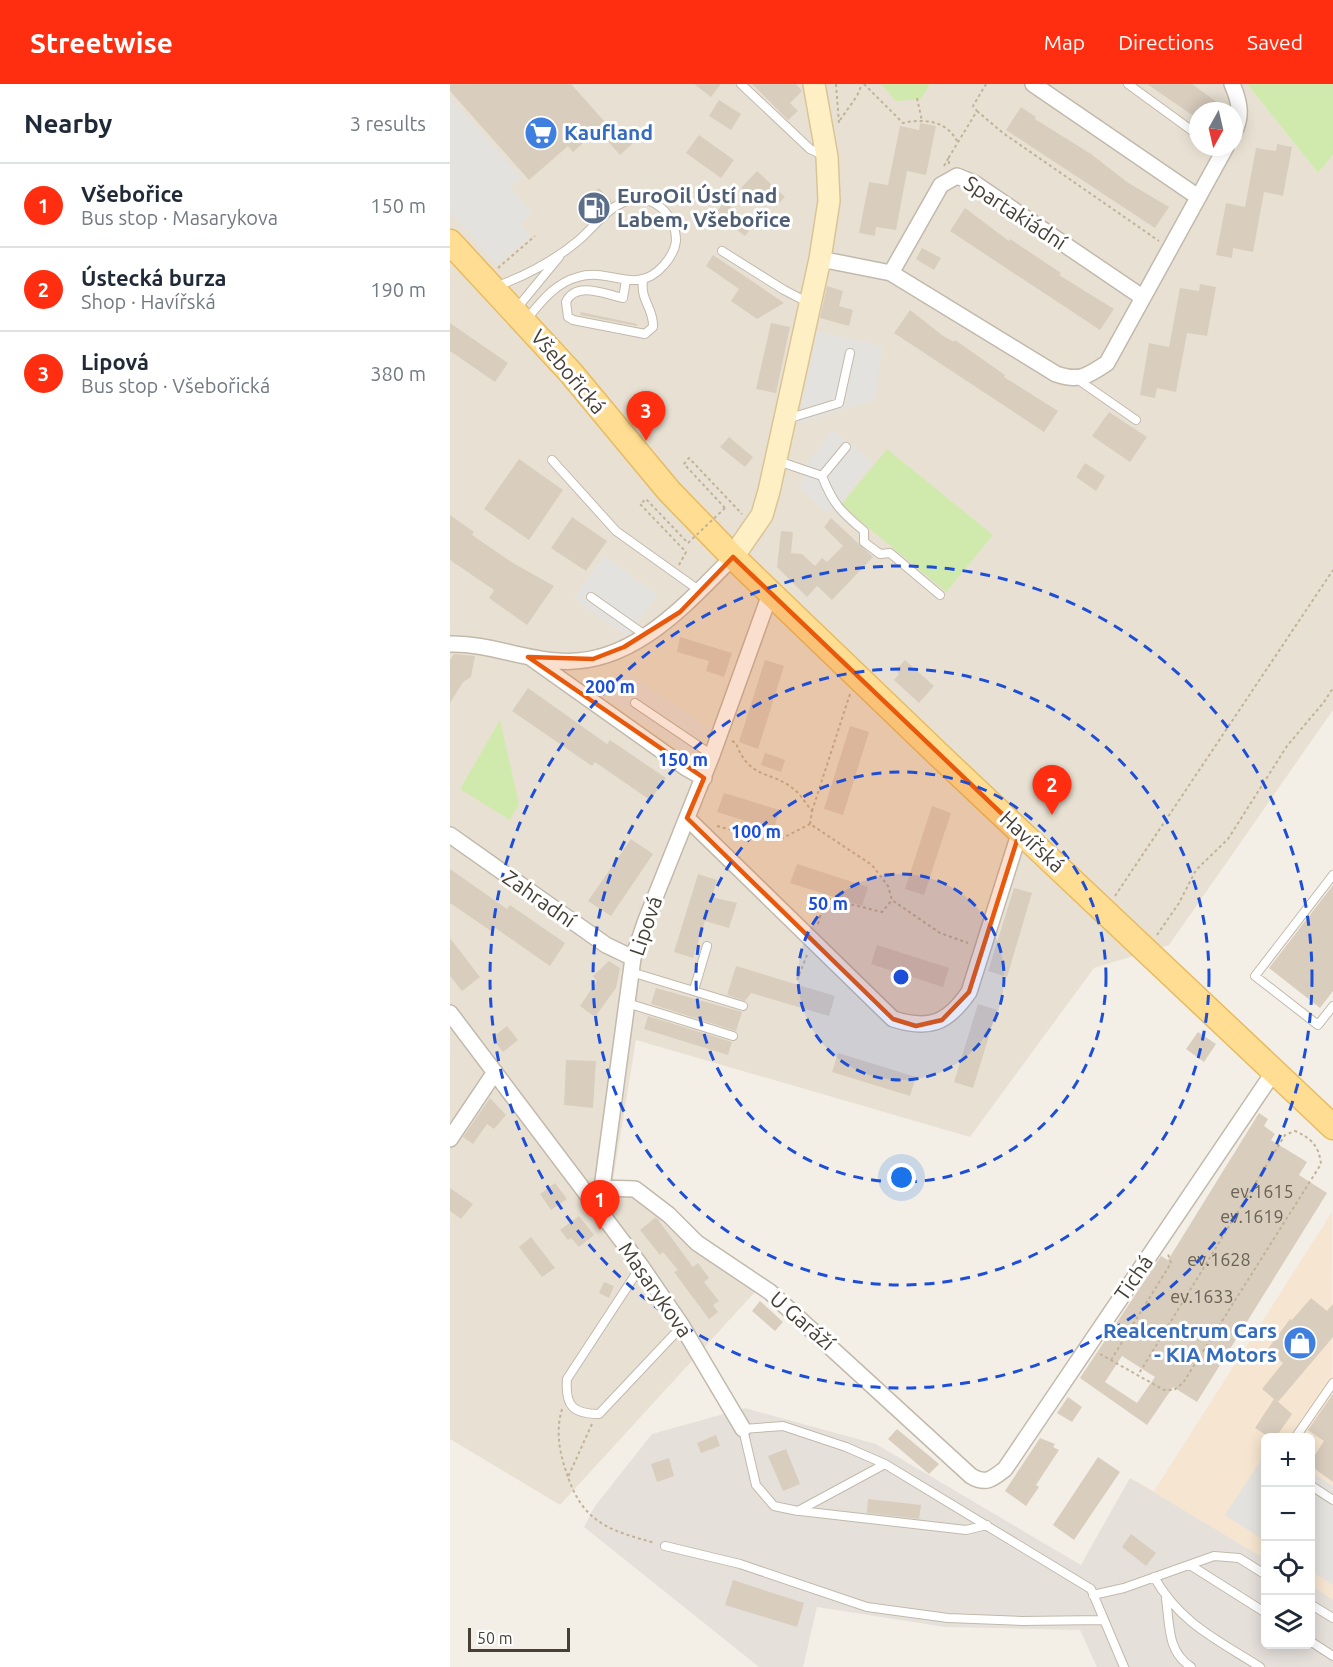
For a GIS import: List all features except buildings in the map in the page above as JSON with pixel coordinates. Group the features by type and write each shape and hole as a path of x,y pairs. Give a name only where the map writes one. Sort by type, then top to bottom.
{"main road":[{"name":"Všebořická","path":"450,242 495,278 520,316 669,491 733,557"},
{"name":"Havířská","path":"733,557 1333,1127"}],"street":[{"path":"450,645 471,644 560,662 592,659 624,647 680,612 733,557 762,515 811,303 829,201 827,157 814,84"},
{"path":"1033,84 1198,197"},
{"path":"1232,84 1239,102"},
{"path":"820,259 891,273 1056,374 1084,379 1107,363 1218,156"},
{"name":"Spartakiádní","path":"891,273 946,173 974,183 1142,297"},
{"name":"Lipová","path":"602,1188 632,965 646,920 704,778 770,594"},
{"path":"528,657 686,768 704,778"},
{"path":"687,818 893,1019 916,1026 942,1020 958,1008 969,992 1020,831"},
{"name":"Zahradní","path":"450,835 632,965"},
{"name":"Masarykova","path":"450,1012 641,1266 682,1326 743,1429"},
{"name":"Tichá","path":"988,1482 1005,1469 1275,1070"},
{"path":"450,1139 495,1072"},
{"path":"589,1199 602,1188"},
{"name":"U Garáží","path":"602,1188 635,1189 669,1215 697,1243 770,1292 971,1476 988,1482"}],"lane":[{"path":"741,84 810,148 827,157"},
{"path":"1128,84 1189,128"},
{"path":"495,278 519,278 561,253 618,205 633,199 651,201 659,205 672,221 676,245 661,269 644,280 626,280 595,274 576,277 550,291 520,316"},
{"path":"722,250 784,290 811,303"},
{"path":"520,316 561,253"},
{"path":"626,280 622,297 583,290 572,292 566,302 568,317 645,333 653,327 653,318 643,300 644,280"},
{"path":"785,420 839,403 850,352"},
{"path":"1077,379 1136,420"},
{"path":"822,476 846,447"},
{"path":"552,460 616,531 700,591"},
{"path":"776,460 822,476 832,501 864,531 864,542 880,554 890,553 940,595"},
{"path":"591,597 645,635"},
{"path":"635,703 712,755"},
{"path":"1333,875 1255,976 1318,1025 1333,1006"},
{"path":"694,990 707,946"},
{"path":"632,965 694,990 743,1006"},
{"path":"627,1003 733,1036"},
{"path":"641,1266 567,1379 566,1395 570,1406 584,1414 599,1414 682,1326"},
{"path":"1298,1433 1333,1383"},
{"path":"987,1525 966,1530 798,1511 774,1506 756,1485 743,1429 783,1426 846,1447 885,1464 987,1525 1091,1589 1102,1620 1124,1667"},
{"path":"798,1511 885,1464"},
{"path":"1314,1487 1333,1500"},
{"path":"665,1546 740,1564 867,1606 948,1618 1022,1621 1102,1620"},
{"path":"1093,1595 1214,1556 1239,1558 1261,1572"},
{"path":"1190,1565 1261,1610"},
{"path":"1154,1577 1166,1598 1185,1619 1260,1667"},
{"path":"1166,1598 1172,1643 1178,1658 1191,1667"},
{"path":"1315,1607 1333,1618"},
{"path":"1315,1644 1333,1656"}],"path":[{"path":"836,84 840,120"},
{"path":"837,129 840,120 858,96 863,84 903,123 922,121 944,125 953,133 958,143"},
{"path":"986,84 973,106 977,111 1003,134 1169,248"},
{"path":"917,98 922,121"},
{"path":"946,173 949,157 977,111"},
{"path":"946,173 949,157"},
{"path":"495,278 535,237"},
{"path":"674,573 686,552 640,504 646,499 688,543 725,508 684,464 689,459 746,518"},
{"path":"1106,912 1333,570"},
{"path":"810,824 812,811 856,675"},
{"path":"1146,949 1179,903 1196,870 1228,838 1287,746 1333,688"},
{"path":"719,736 736,743 742,759 749,767 796,791 812,811"},
{"path":"702,831 715,825 765,839 779,840 810,824"},
{"path":"810,824 872,865 888,886 892,900 940,933 982,948"},
{"path":"797,980 813,940 825,898 882,912 892,900"},
{"path":"1088,1346 1111,1360 1164,1390 1174,1390 1183,1383 1321,1164 1314,1142 1295,1131 1285,1135 1138,1375"},
{"path":"1111,1360 1171,1263 1164,1235"},
{"path":"566,1395 558,1437 561,1456 574,1493 590,1515 603,1526 665,1546"},
{"path":"568,1477 590,1428 599,1414"}],"highlighted area":[{"path":"733,557 1020,831 969,992 942,1020 916,1026 893,1019 687,818 704,778 528,657 593,659 624,647 680,612"}],"shaded area":[{"path":"450,84 1247,84 1318,173 1333,155 1333,710 1169,945 1094,968 970,1137 636,1040 613,1180 755,1292 560,1505 450,1439"},
{"path":"450,97 521,177 510,187 532,213 520,224 531,236 497,264 450,212"},
{"path":"817,331 882,346 875,400 798,423"},
{"path":"832,430 873,463 837,506 826,513 799,487 809,461"},
{"path":"604,556 658,595 626,636 574,598"},
{"path":"626,671 707,727 696,749 690,755 608,698"},
{"path":"1332,1212 1333,1667 1097,1667 1065,1593 1130,1478 1154,1491"},
{"path":"745,1408 876,1444 1081,1565 1130,1478 1261,1557 1261,1649 1315,1649 1315,1588 1333,1600 1333,1667 1097,1667 1080,1630 945,1627 817,1607 803,1667 759,1667 584,1527 595,1506 652,1434"},
{"path":"1261,1460 1261,1538 1225,1515"},
{"path":"1315,1475 1333,1486 1333,1585 1315,1574"}],"green space":[{"path":"881,84 930,84 921,99 896,101"},
{"path":"1247,84 1333,84 1333,155 1318,173"},
{"path":"887,449 993,535 946,592 841,505"},
{"path":"500,720 519,804 510,820 460,789"}],"place":[{"name":"Kaufland","path":"541,133"},
{"name":"EuroOil Ústí nad Labem, Všebořice","path":"594,208"},
{"name":"Lipová","path":"646,441"},
{"name":"Ústecká burza","path":"1052,815"},
{"name":"Všebořice","path":"600,1230"},
{"name":"Realcentrum Cars - KIA Motors","path":"1300,1343"}]}
